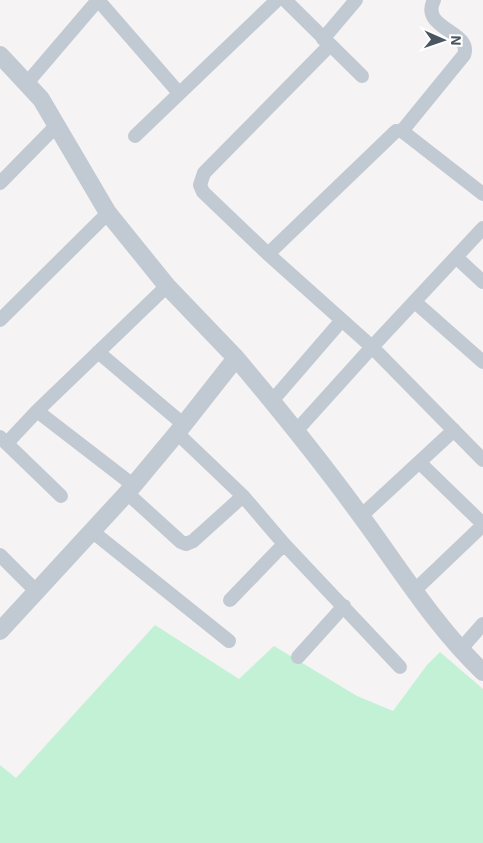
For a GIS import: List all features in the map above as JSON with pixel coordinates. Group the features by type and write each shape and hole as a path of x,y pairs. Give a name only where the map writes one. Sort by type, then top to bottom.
{"street":[{"path":"27,83 98,0 179,93"},
{"path":"135,136 277,0"},
{"path":"285,0 362,76"},
{"path":"356,0 327,42 204,173 200,185 203,192 268,254 372,347 483,460"},
{"path":"402,131 464,55 466,50 465,45 461,41 434,19 431,13 434,0"},
{"path":"0,54 41,99 108,213 167,286 236,358 297,430 438,622 460,650 483,672"},
{"path":"0,183 57,125"},
{"path":"268,254 396,131 402,131 483,194"},
{"path":"0,320 108,213"},
{"path":"297,430 483,228"},
{"path":"456,257 483,282"},
{"path":"61,496 3,440 37,411 167,286"},
{"path":"415,302 483,362"},
{"path":"272,401 342,320"},
{"path":"98,352 180,429 243,496 284,544 400,667"},
{"path":"0,631 93,532 180,429 236,358"},
{"path":"37,411 130,489 181,542 186,544 193,541 243,496"},
{"path":"361,516 454,430"},
{"path":"415,590 483,525 419,462"},
{"path":"93,532 229,641"},
{"path":"230,600 284,544"},
{"path":"0,555 37,592"},
{"path":"298,658 344,606"},
{"path":"460,650 483,624"}],"green space":[{"path":"155,625 239,679 274,646 357,696 393,711 427,665 440,652 483,689 483,843 0,843 0,765 16,778"}]}
